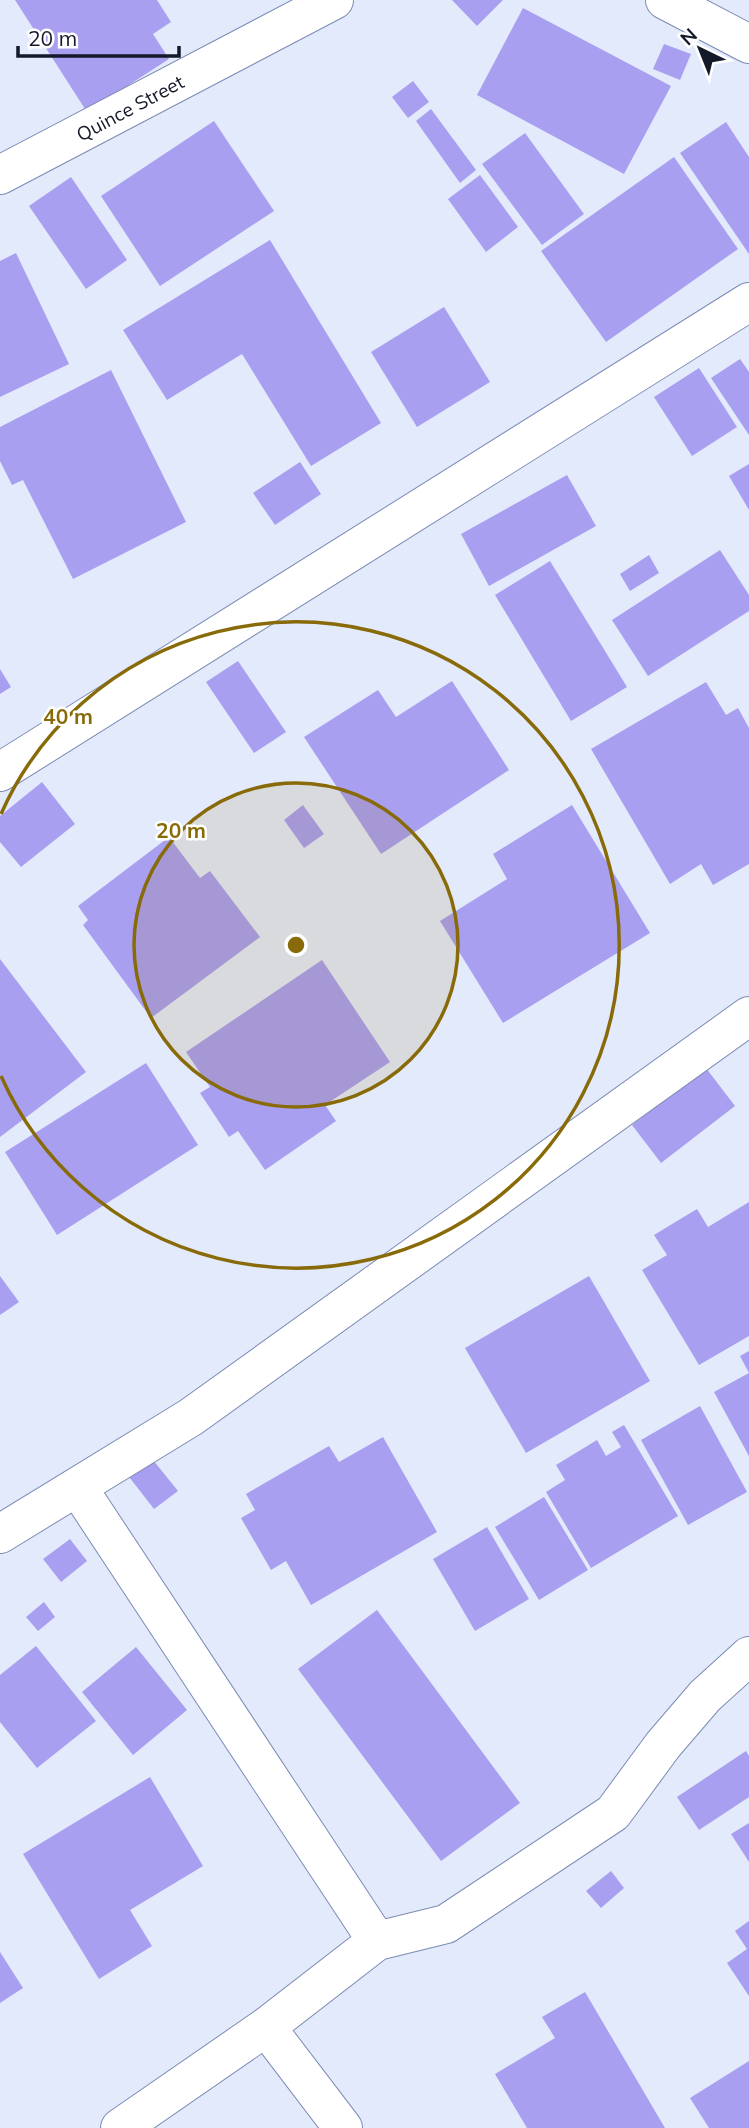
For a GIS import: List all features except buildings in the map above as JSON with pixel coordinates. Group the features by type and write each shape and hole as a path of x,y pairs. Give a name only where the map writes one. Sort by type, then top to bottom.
{"street":[{"name":"Quince Street","path":"0,174 334,0"},
{"path":"665,0 749,44"},
{"path":"0,772 749,302"},
{"path":"0,1534 191,1417 749,1016"},
{"path":"78,1488 377,1941"},
{"path":"120,2128 267,2027 377,1941 446,1924 613,1814 663,1745 741,1660 749,1656"},
{"path":"267,2027 343,2128"}]}
